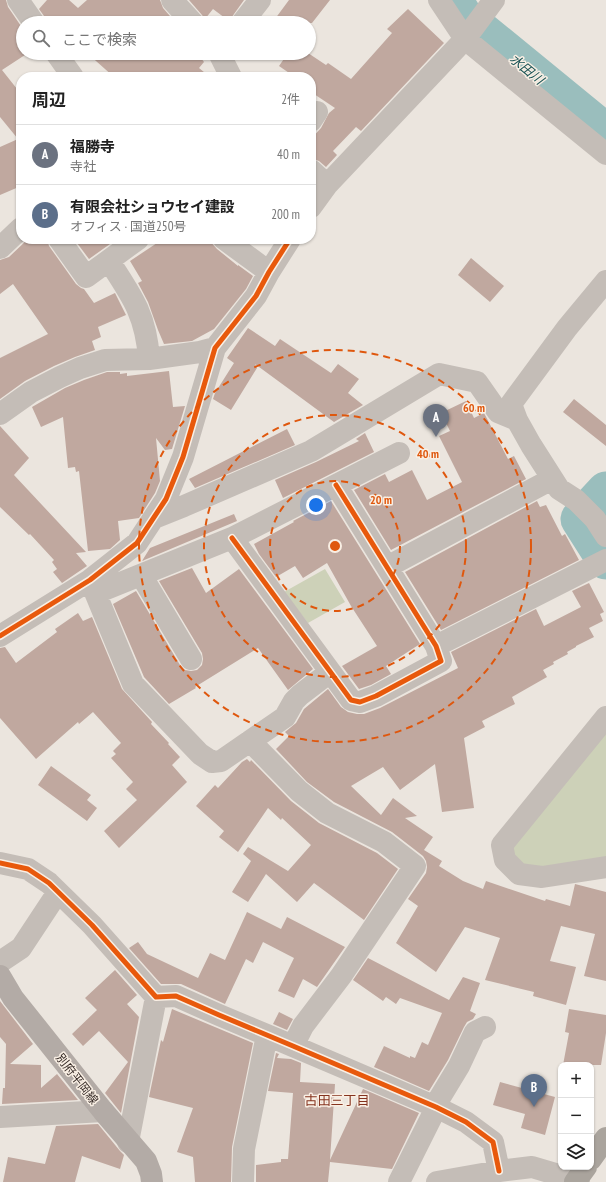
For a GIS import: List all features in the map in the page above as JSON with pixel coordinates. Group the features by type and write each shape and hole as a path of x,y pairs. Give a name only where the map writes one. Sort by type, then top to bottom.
{"highway":[{"path":"594,1155 606,1138"}],"main road":[{"name":"別府平岡線","path":"0,976 13,998 128,1142 146,1161 151,1174 152,1182"}],"street":[{"path":"18,0 29,16"},
{"path":"172,0 187,16"},
{"path":"247,16 260,0"},
{"path":"439,0 465,39 606,154"},
{"path":"316,200 327,185 465,39 494,0"},
{"path":"61,60 69,72"},
{"path":"222,60 228,72"},
{"path":"316,175 327,185"},
{"path":"0,248 16,233"},
{"path":"63,244 86,277 131,244"},
{"path":"231,244 269,272"},
{"path":"93,587 137,543 166,499 183,457 215,348 256,296 287,244"},
{"path":"109,261 133,298 141,315 148,341 149,359"},
{"path":"600,528 576,500 558,489 517,420 511,404 567,328 606,281"},
{"path":"0,414 31,392 80,368 105,360 149,359 200,352 215,348"},
{"path":"154,518 311,451 439,374 477,382 498,412 517,420"},
{"path":"0,636 93,587 141,575 232,538 399,453"},
{"path":"387,567 552,479"},
{"path":"232,538 351,700 360,702 376,696 441,661 436,646 336,484"},
{"path":"436,646 606,560"},
{"path":"141,575 191,659"},
{"path":"93,587 133,684 200,754 212,762 221,761 285,717 294,701 330,672"},
{"path":"606,717 502,845 505,860 519,874 542,877 606,867"},
{"path":"250,741 299,791 327,813 384,842 415,866 341,976 303,1026 293,1046"},
{"path":"0,863 28,869 49,883 92,925 156,997"},
{"path":"0,962 21,948 58,892"},
{"path":"156,997 176,996 466,1122 493,1142 499,1171"},
{"path":"128,1142 156,997"},
{"path":"399,1182 436,1108 439,1098 459,1066 475,1032 486,1027"},
{"path":"243,1182 244,1149 267,1035"},
{"path":"0,1117 103,1111"},
{"path":"437,1182 532,1167 579,1178"}],"green space":[{"path":"325,569 345,602 308,623 284,592"},
{"path":"606,732 606,860 530,871 508,852"}],"building":[{"path":"0,0 6,0 8,7 16,19 16,60 17,60 2,70 16,88 16,137 0,117"},
{"path":"47,0 69,0 78,8 87,0 160,0 163,8 170,16 44,16 39,9"},
{"path":"189,0 244,0 233,16 222,16 213,9 207,16 202,16"},
{"path":"289,0 330,0 316,18 316,16 277,16"},
{"path":"408,9 444,43 361,131 356,127 333,151 337,155 326,167 316,160 316,134 321,128 329,113 335,108 316,95 316,72 288,72 279,66 283,60 316,60 316,58 326,65 328,63 351,79 392,33 387,29"},
{"path":"95,60 202,60 204,62 199,68 204,72 108,72"},
{"path":"16,140 16,188 0,195 0,147"},
{"path":"23,244 48,244 76,284 84,289 94,303 115,293 126,315 98,327 101,337 92,341 95,350 54,366 25,381 0,399 0,358 48,334 13,284 0,294 0,260 9,257"},
{"path":"78,244 110,244 89,259"},
{"path":"156,244 212,244 238,266 253,276 246,289 214,329 192,341 164,344 148,302 138,283 142,281 130,261"},
{"path":"471,258 504,286 490,302 458,275"},
{"path":"248,328 275,346 280,339 331,373 338,364 359,379 348,393 363,405 334,422 255,364 257,368 231,410 213,399 215,393 234,363 227,358"},
{"path":"169,371 173,407 185,406 172,449 165,450 156,438 160,481 155,493 139,518 118,521 120,540 110,549 88,551 79,471 76,472 75,467 68,468 63,417 41,427 32,407 65,388 107,372 120,372 120,374 127,373 127,376"},
{"path":"574,399 606,425 606,446 563,412"},
{"path":"466,401 474,418 484,413 508,459 514,456 526,479 391,550 354,490 385,474 389,482 412,470 427,500 462,482 439,436 450,431 441,413"},
{"path":"0,426 29,458 14,475 86,552 76,553 87,566 62,583 53,572 57,569 52,562 54,560 30,534 29,535 0,507"},
{"path":"287,429 295,445 195,488 189,479"},
{"path":"365,433 374,452 283,498 275,480 359,441 356,439"},
{"path":"331,501 420,644 386,666 391,674 371,685 359,689 342,666 377,646 351,606 327,563 303,578 295,566 276,577 259,554 254,544"},
{"path":"537,501 540,507 546,505 562,536 565,534 579,560 441,630 405,572"},
{"path":"234,514 237,521 142,561 150,548"},
{"path":"192,568 206,593 239,569 313,669 288,690 258,648 169,704 144,677 113,604 136,591 180,665 185,670 197,670 202,665 202,653 159,581"},
{"path":"589,583 604,612 600,614 603,621 589,628 594,637 576,646 567,652 568,654 553,662 554,664 543,670 547,677 512,697 515,704 482,721 485,727 464,738 474,808 442,812 435,764 400,790 383,767 351,786 381,815 393,798 417,816 405,818 433,837 424,850 442,861 439,866 463,881 483,889 486,881 545,901 546,899 570,906 575,884 606,892 606,981 584,976 595,934 561,926 550,961 576,967 566,1005 533,996 534,992 485,980 500,938 465,927 436,972 396,943 418,906 408,899 426,873 426,861 423,856 392,832 334,802 307,782 276,749 289,736 285,732 296,723 304,709 328,689 341,707 348,712 364,714 380,708 458,668 451,652 536,609 544,626 581,607 572,591"},
{"path":"78,613 83,621 92,617 122,689 152,722 151,724 180,757 172,765 187,782 119,848 104,831 137,800 126,789 133,782 111,758 116,754 113,751 121,743 93,712 79,724 78,722 36,759 0,718 0,648 5,647 16,663 57,632 55,629"},
{"path":"247,759 250,762 251,760 291,801 319,823 377,853 398,869 364,920 314,883 297,902 266,874 248,902 232,892 251,861 243,854 248,847 288,871 311,845 282,818 281,820 268,808 238,852 219,837 224,831 196,806 215,785 218,788 242,762"},
{"path":"51,766 91,795 87,800 97,808 87,821 38,785"},
{"path":"247,912 281,929 287,917 345,947 317,987 303,979 294,998 278,991 294,958 263,942 253,963 246,959 225,1004 181,984 161,984 129,948 138,942 147,954 198,978 210,953 225,960"},
{"path":"368,958 449,1000 463,977 480,983 470,1011 476,1014 473,1019 467,1022 448,1060 429,1091 374,1067 384,1046 410,1058 410,1056 415,1058 422,1042 428,1045 442,1013 400,998 396,1004 386,997 383,1001 353,980"},
{"path":"115,970 137,995 127,1004 139,1017 121,1113 105,1093 128,1062 99,1031 83,1046 72,1034 97,1010 85,998"},
{"path":"0,1001 33,1044 10,1064 41,1065 41,1088 57,1074 78,1100 2,1104 3,1088 5,1088 6,1044 0,1037"},
{"path":"172,1009 253,1043 232,1147 231,1182 195,1182 193,1157 177,1152 193,1108 149,1097 161,1040 163,1042"},
{"path":"569,1009 606,1015 606,1033 601,1065 594,1065 594,1062 564,1062 569,1033 565,1032"},
{"path":"279,1012 293,1019 287,1030 273,1024"},
{"path":"276,1053 279,1054 277,1058 291,1059 301,1063 300,1082 335,1084 330,1160 363,1089 419,1113 392,1169 330,1162 328,1182 256,1182 256,1165 281,1162 281,1159 288,1159 293,1093 268,1091"},
{"path":"500,1082 555,1097 545,1135 521,1128 525,1114 493,1105"},
{"path":"98,1124 124,1155 120,1169 82,1156 75,1182 3,1182 8,1157 45,1164 56,1126"}],"waterway":[{"name":"水田川","path":"453,0 463,16 606,133"},
{"name":"水田川","path":"606,491 580,519 606,560"}],"cycle path":[{"path":"0,636 90,580 137,543 166,499 183,457 215,348 256,296 287,244"},
{"path":"232,538 351,700 360,702 376,696 441,661 436,646 336,485"},
{"path":"0,863 28,869 49,883 92,925 156,997 176,996 436,1107 466,1122 493,1142 499,1171"}],"place":[{"name":"福勝寺","path":"436,437"},
{"name":"有限会社ショウセイ建設","path":"534,1107"}],"district":[{"name":"古田三丁目","path":"337,1100"}]}
